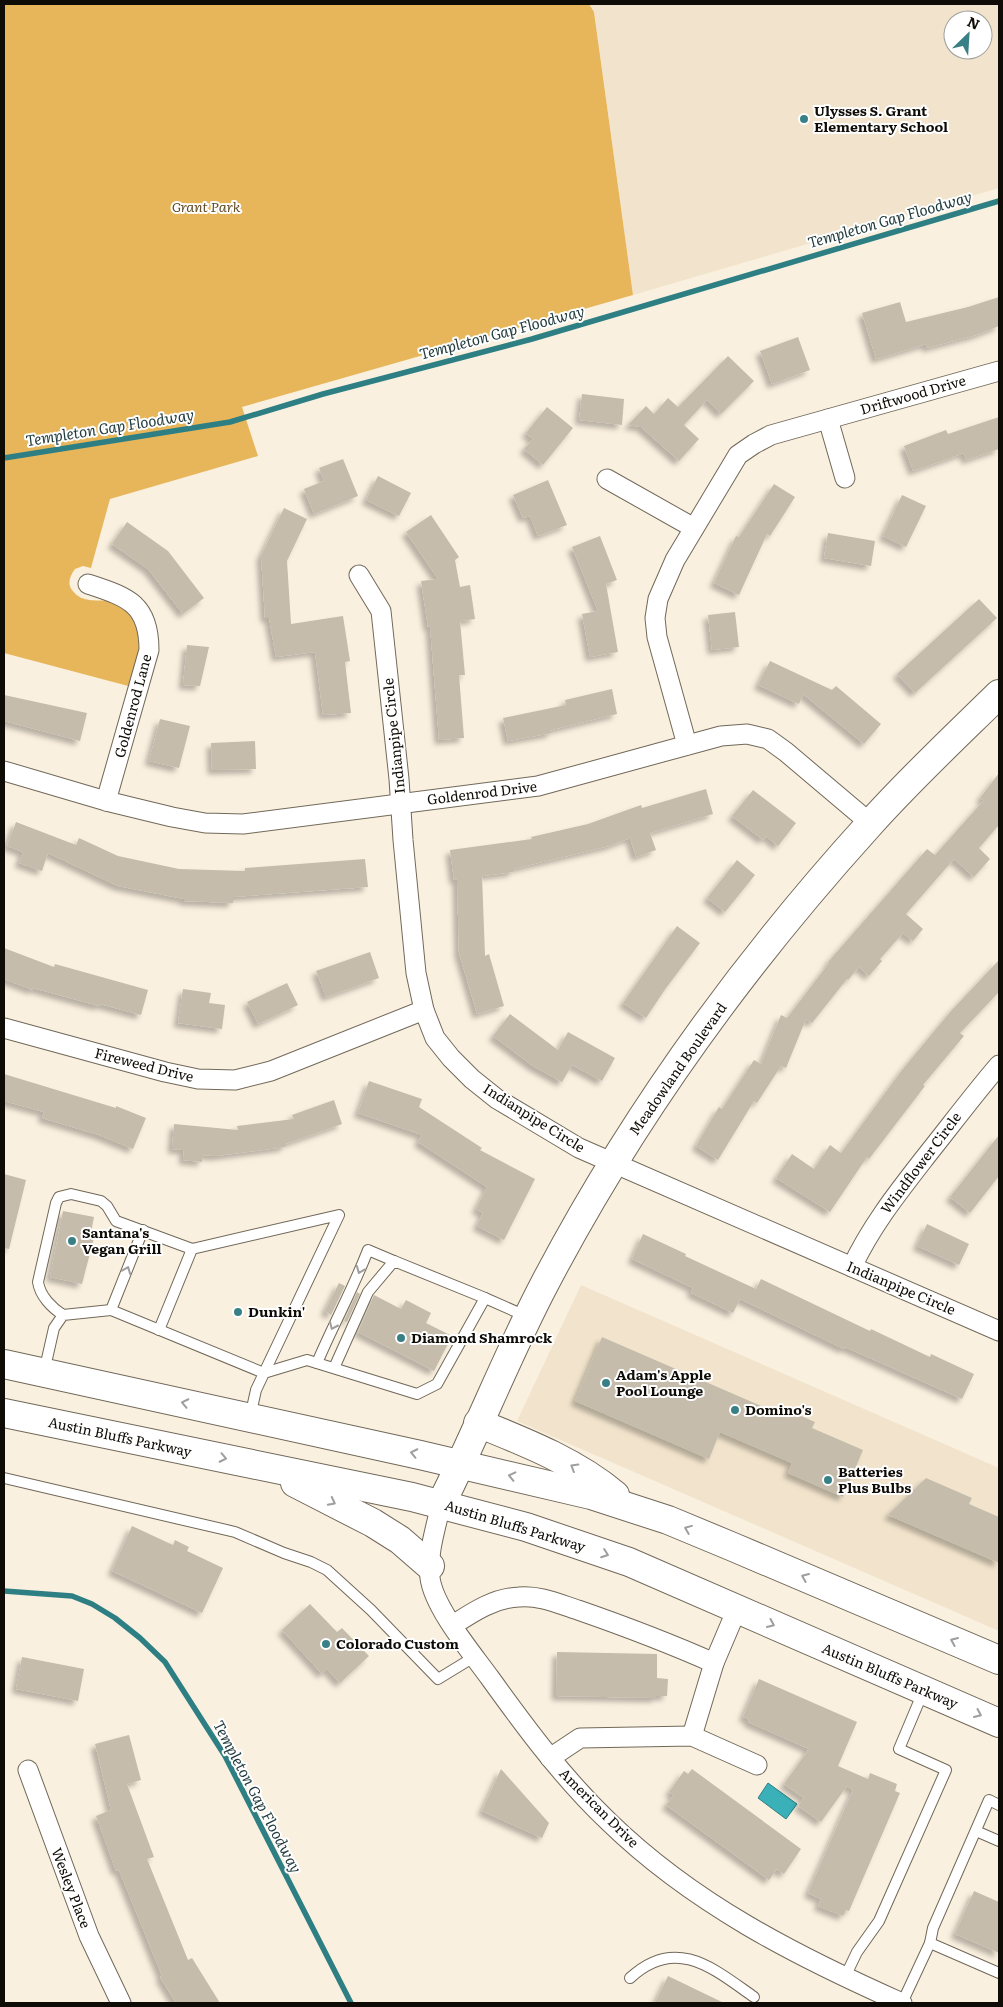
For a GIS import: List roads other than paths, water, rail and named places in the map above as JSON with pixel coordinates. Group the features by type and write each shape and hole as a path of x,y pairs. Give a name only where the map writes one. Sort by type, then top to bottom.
{"main road":[{"name":"Meadowland Boulevard","path":"442,1504 528,1317 568,1242 614,1164 675,1071 732,990 806,898 870,823 999,694"},
{"path":"4,1364 461,1464 592,1495 627,1506 734,1547 999,1660"},
{"name":"Austin Bluffs Parkway","path":"4,1413 442,1504 562,1538 621,1559 999,1723"},
{"path":"478,1423 562,1460 602,1484 627,1506"},
{"path":"257,1465 373,1523 396,1537 430,1566"}],"street":[{"name":"Driftwood Drive","path":"687,745 661,655 655,618 658,599 665,579 738,455 771,435 999,371"},
{"path":"828,419 845,478"},
{"path":"608,479 694,528"},
{"name":"Indianpipe Circle","path":"360,575 381,610 416,973 424,1010 436,1038 451,1058 497,1099 579,1148 999,1331"},
{"name":"Goldenrod Lane","path":"88,584 130,600 144,616 149,634 148,650 106,801"},
{"name":"Goldenrod Drive","path":"4,771 106,801 205,823 243,824 538,786 721,736 747,734 768,740 786,752 870,823"},
{"name":"Fireweed Drive","path":"4,1028 165,1072 198,1079 235,1080 271,1071 424,1010"},
{"name":"Windflower Circle","path":"852,1267 863,1244 898,1193 999,1065"},
{"name":"American Drive","path":"442,1504 430,1551 433,1590 474,1656 550,1758 576,1789 608,1821 676,1879 712,1904 768,1937 894,2002"},
{"path":"453,1625 476,1610 496,1602 516,1597 541,1598 669,1643 714,1663"},
{"path":"692,1736 714,1663 737,1609"},
{"path":"550,1758 580,1738 692,1736 757,1766"},
{"name":"Wesley Place","path":"28,1770 89,1936 121,2003"}],"lane":[{"path":"250,1418 256,1390 264,1373 339,1215 192,1249 116,1221 107,1206 101,1201 71,1194 59,1197 38,1282 39,1288 54,1309 63,1315 111,1310 264,1373 307,1360 417,1394 437,1384 485,1298"},
{"path":"111,1310 143,1230"},
{"path":"159,1330 192,1249"},
{"path":"317,1363 336,1318 352,1290 368,1250 528,1317"},
{"path":"334,1368 368,1292 394,1261"},
{"path":"44,1372 54,1328 63,1315"},
{"path":"4,1478 235,1532 284,1553 311,1562 327,1570 371,1610 438,1679 474,1656"},
{"path":"845,1977 857,1952 879,1920 946,1770 899,1749 924,1690"},
{"path":"894,2002 930,1943 933,1928 989,1800 999,1805"},
{"path":"976,1831 999,1841"},
{"path":"930,1943 999,1973"},
{"path":"630,1978 648,1965 676,1958 688,1958 717,1972 754,1997"}],"water":[{"path":"768,1783 797,1804 786,1819 758,1798"}],"waterway":[{"name":"Templeton Gap Floodway","path":"4,458 230,422 323,394 532,339 999,201"},
{"name":"Templeton Gap Floodway","path":"4,1591 72,1596 92,1604 115,1618 140,1638 165,1662 225,1756 351,2003"}],"place":[{"name":"Ulysses S. Grant Elementary School","path":"804,119"},
{"name":"Santana's Vegan Grill","path":"72,1241"},
{"name":"Dunkin'","path":"238,1312"},
{"name":"Diamond Shamrock","path":"401,1338"},
{"name":"Adam's Apple Pool Lounge","path":"606,1383"},
{"name":"Domino's","path":"735,1410"},
{"name":"Batteries Plus Bulbs","path":"828,1480"},
{"name":"Colorado Custom","path":"326,1644"}],"park label":[{"name":"Grant Park","path":"206,207"}]}
